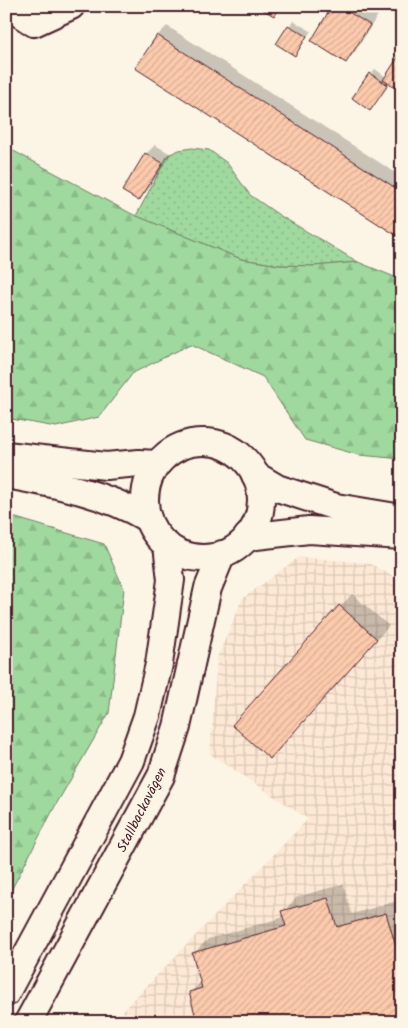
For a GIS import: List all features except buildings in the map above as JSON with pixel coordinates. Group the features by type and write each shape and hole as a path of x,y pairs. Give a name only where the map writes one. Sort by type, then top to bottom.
{"street":[{"path":"8,6 34,22 71,6"},
{"path":"211,442 222,445 237,453 249,465 255,475 261,497 256,523 236,547 222,554 207,557 181,553 155,533 148,519 145,492 148,480 157,464 168,453 178,447 211,442"},
{"path":"6,454 106,466 139,463 157,464"},
{"path":"6,475 48,482 104,498 128,507 148,519"},
{"path":"255,475 277,488 336,507 402,518"},
{"path":"247,536 309,530 402,536"},
{"path":"6,993 131,761 147,716 159,664 171,580 167,544"},
{"name":"Stallbackavägen","path":"28,1022 161,776 177,727 208,588 222,554"}],"shaded area":[{"path":"299,557 369,563 402,581 402,1022 112,1022 308,819 210,754 217,658 242,599"}],"green space":[{"path":"6,147 132,214 241,259 279,265 314,266 358,262 402,280 402,459 359,455 305,440 263,377 191,344 133,373 99,417 56,427 6,418"},
{"path":"192,148 209,150 227,163 250,195 279,215 358,262 314,266 279,265 241,259 136,216 168,155 179,150"},
{"path":"6,515 104,544 124,589 109,713 54,808 6,900"}]}
